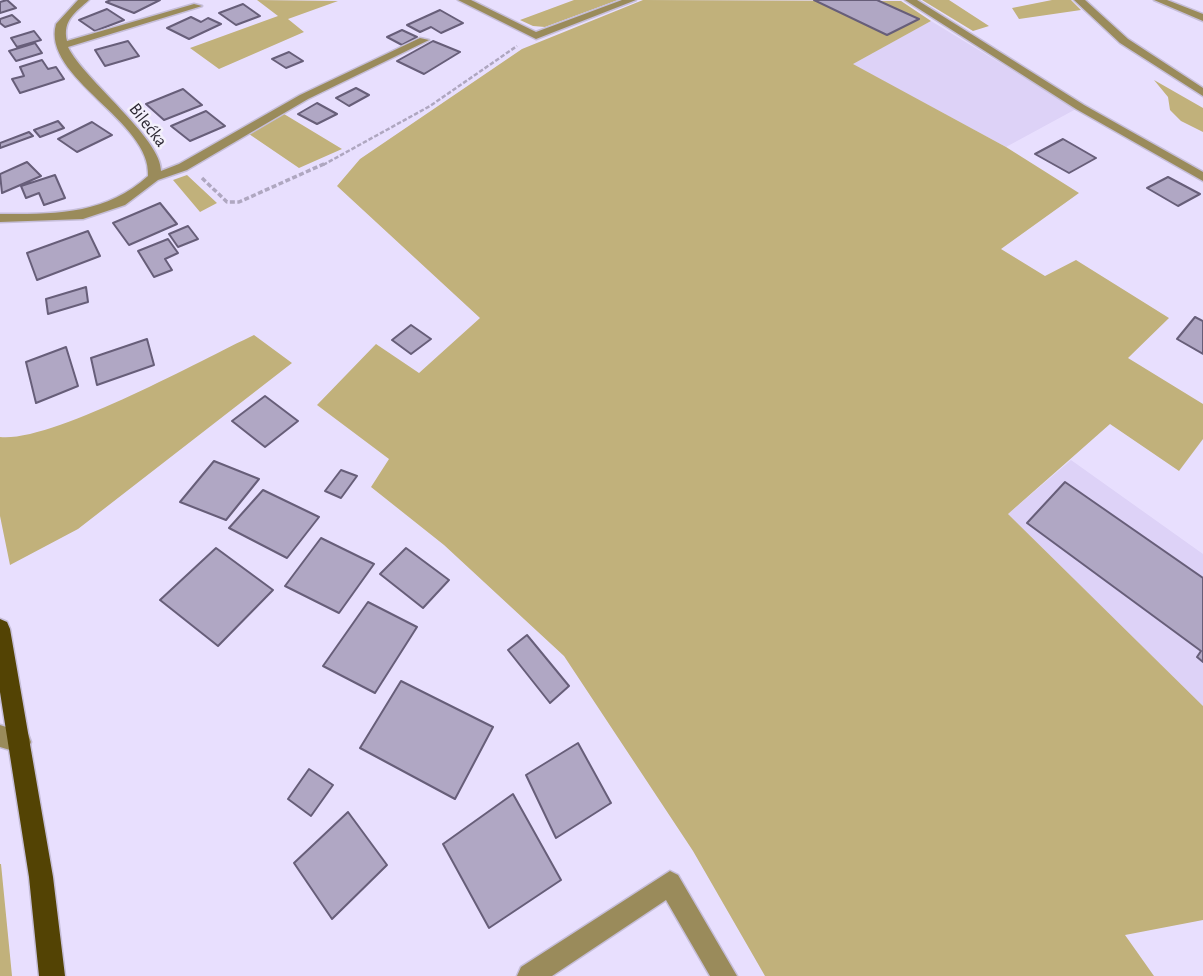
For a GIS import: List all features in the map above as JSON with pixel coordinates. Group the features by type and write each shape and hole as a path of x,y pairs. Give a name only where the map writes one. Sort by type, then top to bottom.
{"main road":[{"path":"0,629 10,739 41,877 52,976"}],"street":[{"path":"84,0 73,7 61,24 59,33 63,45 197,6"},
{"path":"463,0 536,36 631,0"},
{"path":"910,0 1080,107 1203,177"},
{"path":"1079,0 1124,41 1203,93"},
{"path":"1159,0 1203,18"},
{"path":"154,177 183,167 304,97 424,40"},
{"name":"Bilećka","path":"0,218 56,218 100,211 123,202 154,177 155,162 152,157 116,111 83,79 63,45"},
{"path":"530,976 670,884 724,976"}],"path":[{"path":"183,167 195,172 227,202 239,202 347,154 430,106 494,62"}],"shaded area":[{"path":"257,0 338,1 288,19 304,32 219,69 190,48 278,16"},
{"path":"574,0 618,0 545,27 533,26 520,20"},
{"path":"643,0 901,1 931,21 853,64 1006,147 1079,193 1001,249 1045,276 1076,260 1169,318 1128,358 1203,404 1203,439 1179,471 1110,424 1008,514 1203,706 1203,920 1125,935 1154,976 765,976 693,851 564,656 444,545 371,487 389,459 317,405 376,344 419,373 480,318 337,186 360,159 522,49"},
{"path":"922,0 949,0 989,26 973,31"},
{"path":"1052,0 1071,0 1081,10 1019,19 1012,8"},
{"path":"931,21 1076,109 1006,147 852,64"},
{"path":"1154,80 1203,108 1203,132 1181,121 1170,110 1168,97"},
{"path":"284,114 342,149 299,168 249,134"},
{"path":"187,175 217,203 200,212 173,180"},
{"path":"254,335 292,363 78,529 10,565 0,516 0,437 23,435 54,427 89,414"},
{"path":"1071,460 1203,554 1203,706 1008,514"},
{"path":"1,864 12,976 0,976"}],"building":[{"path":"7,0 16,8 0,13 0,2"},
{"path":"160,0 134,13 106,2"},
{"path":"814,0 877,0 919,19 887,35"},
{"path":"243,4 260,16 236,25 219,13"},
{"path":"107,9 124,20 95,31 79,20"},
{"path":"440,10 463,23 441,33 431,27 420,32 407,25"},
{"path":"12,15 20,22 5,27 0,23 0,19"},
{"path":"191,17 201,22 208,18 221,24 189,39 167,28"},
{"path":"402,30 417,37 402,45 387,37"},
{"path":"34,31 41,40 17,47 11,38"},
{"path":"128,41 139,56 105,66 95,50"},
{"path":"433,41 460,52 424,74 397,61"},
{"path":"35,43 42,53 16,61 9,51"},
{"path":"289,52 303,61 286,68 272,59"},
{"path":"42,60 48,69 56,67 64,79 20,93 12,79 24,76 20,67"},
{"path":"356,88 369,95 349,106 336,98"},
{"path":"183,89 202,105 164,120 146,104"},
{"path":"317,103 337,114 317,124 298,114"},
{"path":"206,111 225,126 190,141 171,126"},
{"path":"58,121 64,128 40,137 34,130"},
{"path":"92,122 112,135 77,152 58,139"},
{"path":"29,132 33,136 0,148 0,143"},
{"path":"1063,139 1096,158 1069,173 1035,154"},
{"path":"27,162 41,176 2,193 0,174"},
{"path":"55,175 65,198 44,205 39,193 26,198 21,186"},
{"path":"1168,177 1200,194 1178,206 1147,188"},
{"path":"160,203 177,224 129,245 113,223"},
{"path":"188,226 198,239 178,247 169,234"},
{"path":"88,231 100,256 37,280 27,253"},
{"path":"168,239 178,253 165,259 172,270 154,277 138,251"},
{"path":"86,287 88,302 48,314 46,299"},
{"path":"1195,317 1203,321 1203,354 1177,339"},
{"path":"411,325 431,339 411,354 392,340"},
{"path":"147,339 154,365 97,385 91,358"},
{"path":"66,347 78,386 36,403 26,362"},
{"path":"265,396 298,421 265,447 232,421"},
{"path":"214,461 259,479 226,520 180,502"},
{"path":"341,470 357,476 341,498 325,491"},
{"path":"1065,482 1203,578 1203,662 1197,657 1201,651 1027,523"},
{"path":"263,490 319,517 287,558 229,528"},
{"path":"321,538 374,564 339,613 285,586"},
{"path":"216,548 273,590 218,646 160,600"},
{"path":"406,548 449,580 423,608 380,574"},
{"path":"368,602 417,627 375,693 323,666"},
{"path":"527,635 569,686 550,703 508,650"},
{"path":"401,681 493,727 455,799 360,748"},
{"path":"578,743 611,803 556,838 526,775"},
{"path":"309,769 333,785 311,816 288,799"},
{"path":"513,794 561,880 489,928 443,844"},
{"path":"348,812 387,865 332,919 294,863"}]}
